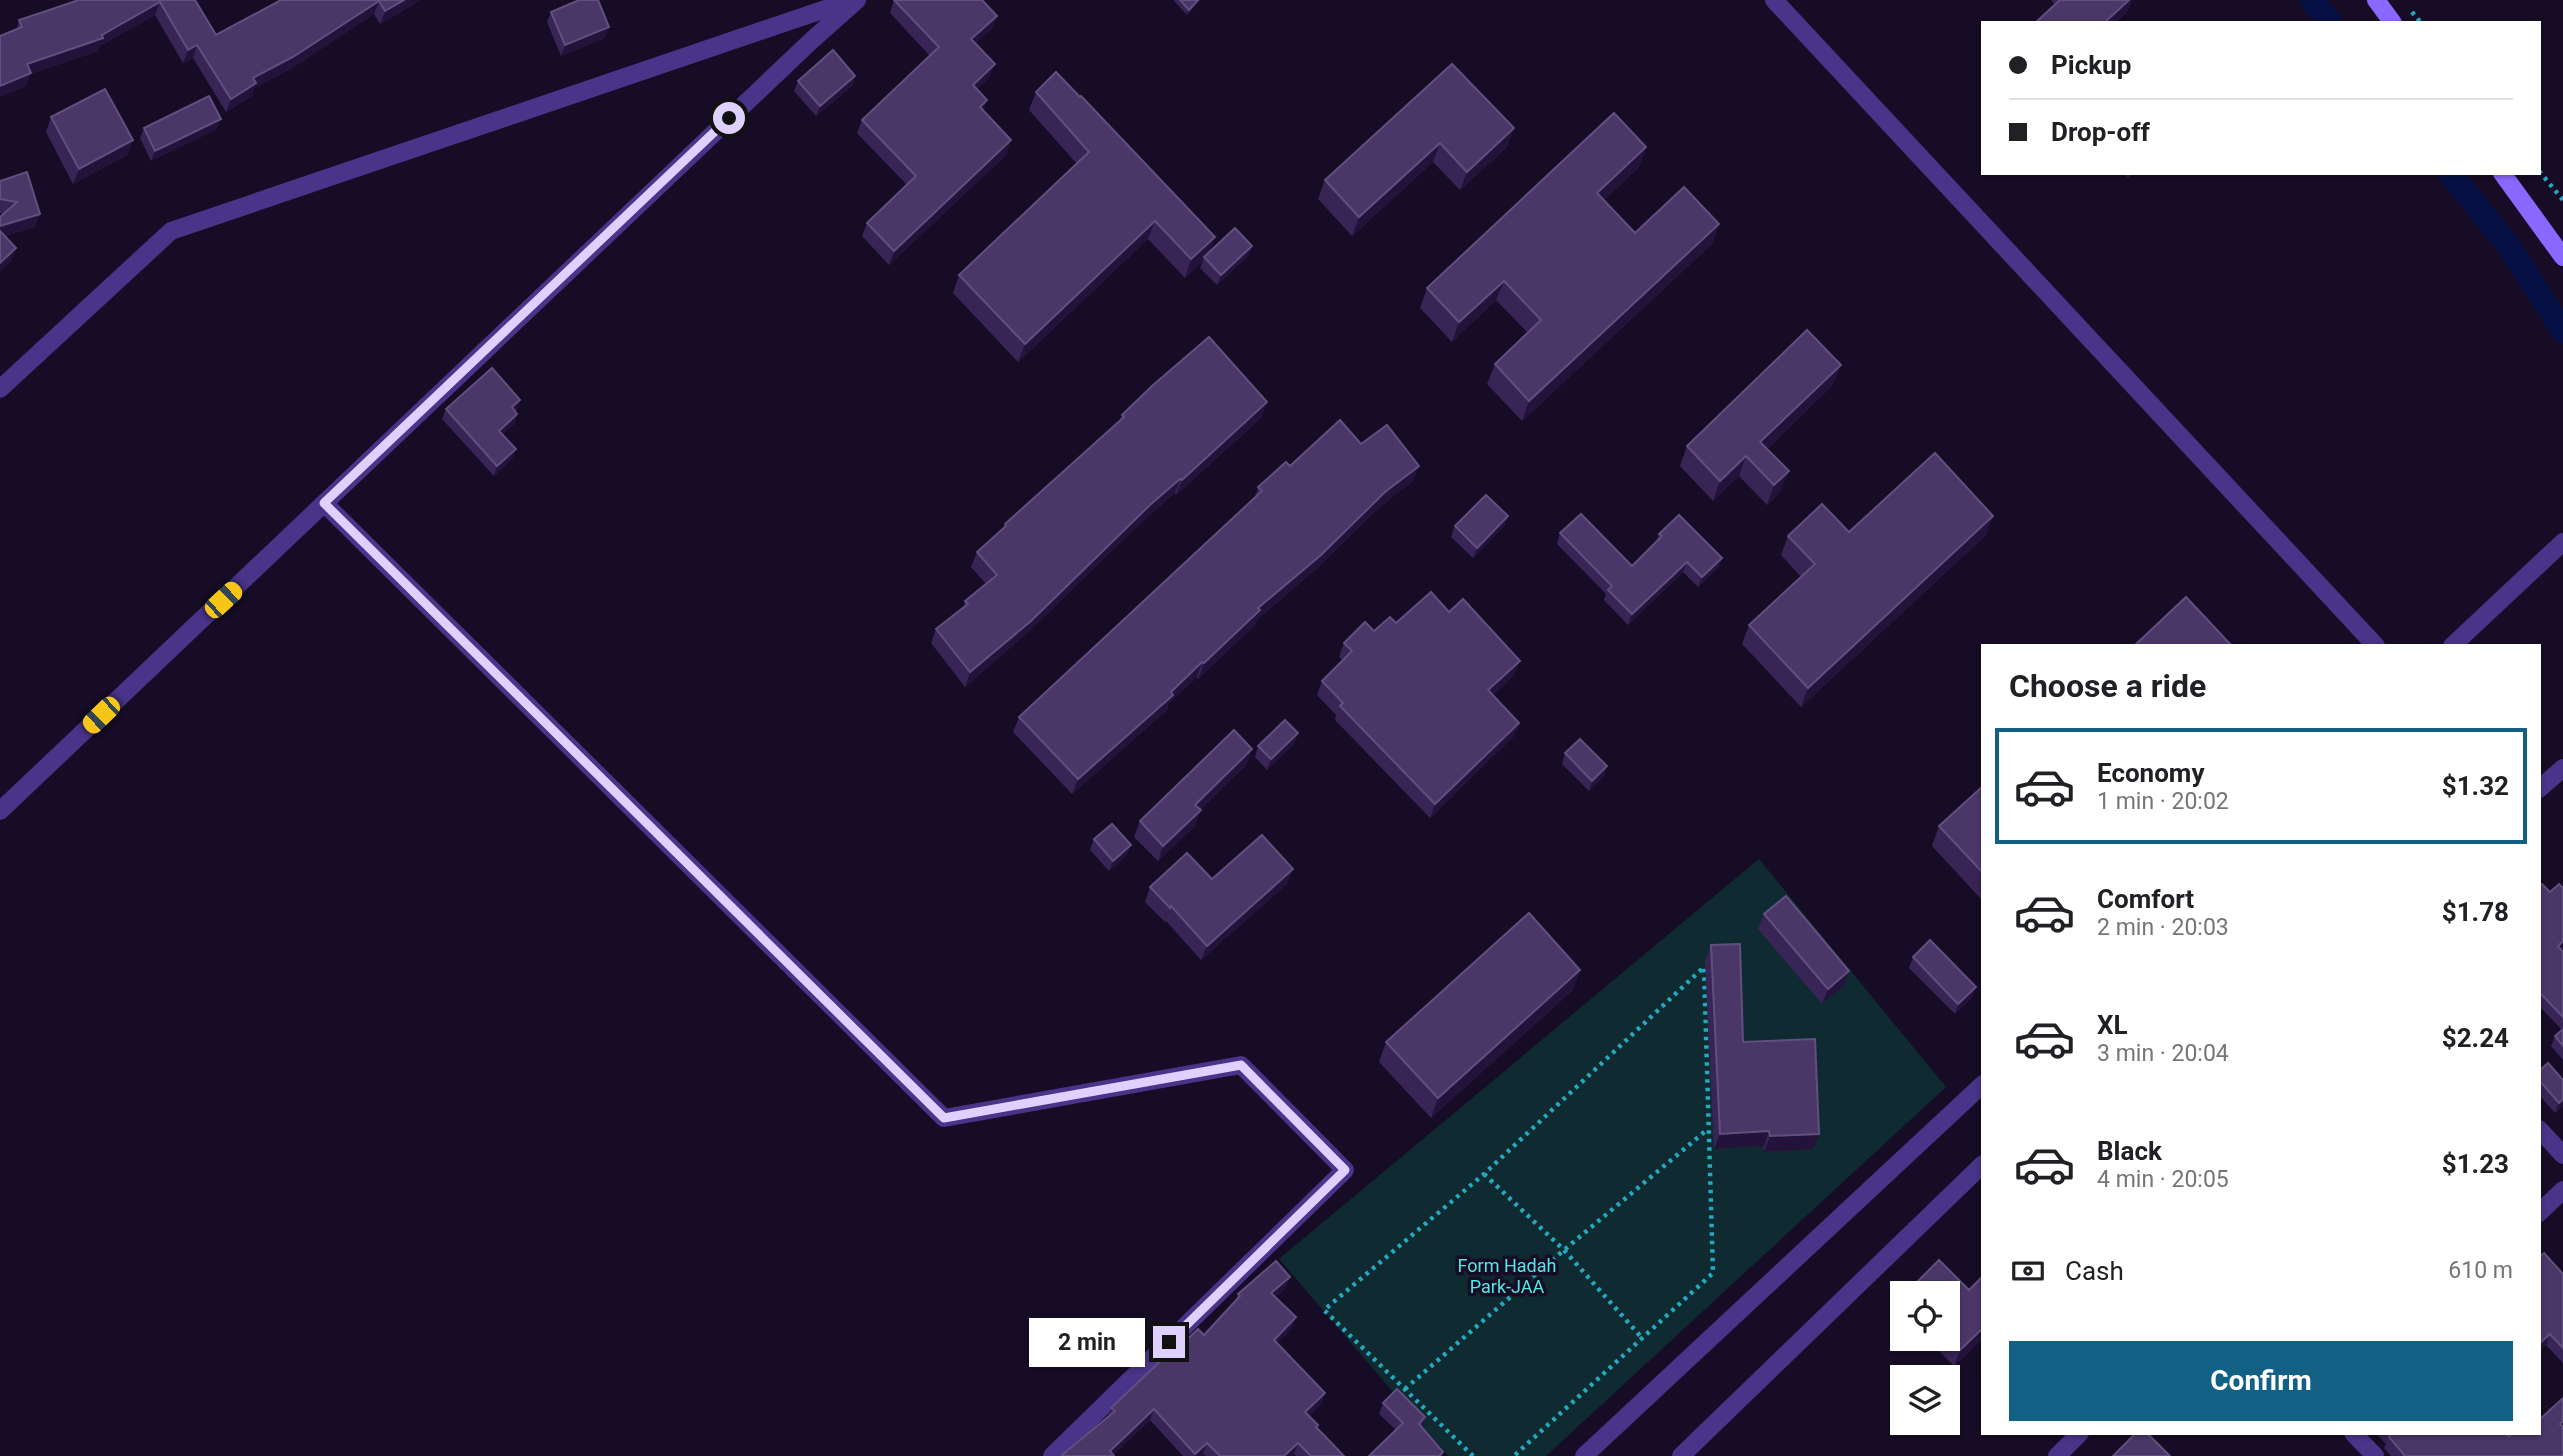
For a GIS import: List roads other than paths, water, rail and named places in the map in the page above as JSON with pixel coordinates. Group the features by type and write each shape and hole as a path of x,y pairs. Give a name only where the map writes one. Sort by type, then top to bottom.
{"main road":[{"path":"2376,0 2392,21"},
{"path":"2503,175 2563,257"}],"street":[{"path":"0,390 171,231 855,0"},
{"path":"0,811 855,0"},
{"path":"1774,0 2374,644"},
{"path":"324,503 944,1118 1241,1065 1345,1170 1052,1456"},
{"path":"2454,644 2563,542"},
{"path":"2541,787 2563,768"},
{"path":"1584,1456 1981,1086"},
{"path":"2541,1131 2563,1155"},
{"path":"1681,1456 1981,1166"},
{"path":"2541,1211 2563,1190"},
{"path":"2057,1456 2078,1435"},
{"path":"2355,1435 2375,1456"}],"waterway":[{"path":"2312,0 2328,21"},
{"path":"2452,175 2510,248 2563,331"}],"park label":[{"name":"Form Hadah Park-JAA","path":"1507,1275"}]}
